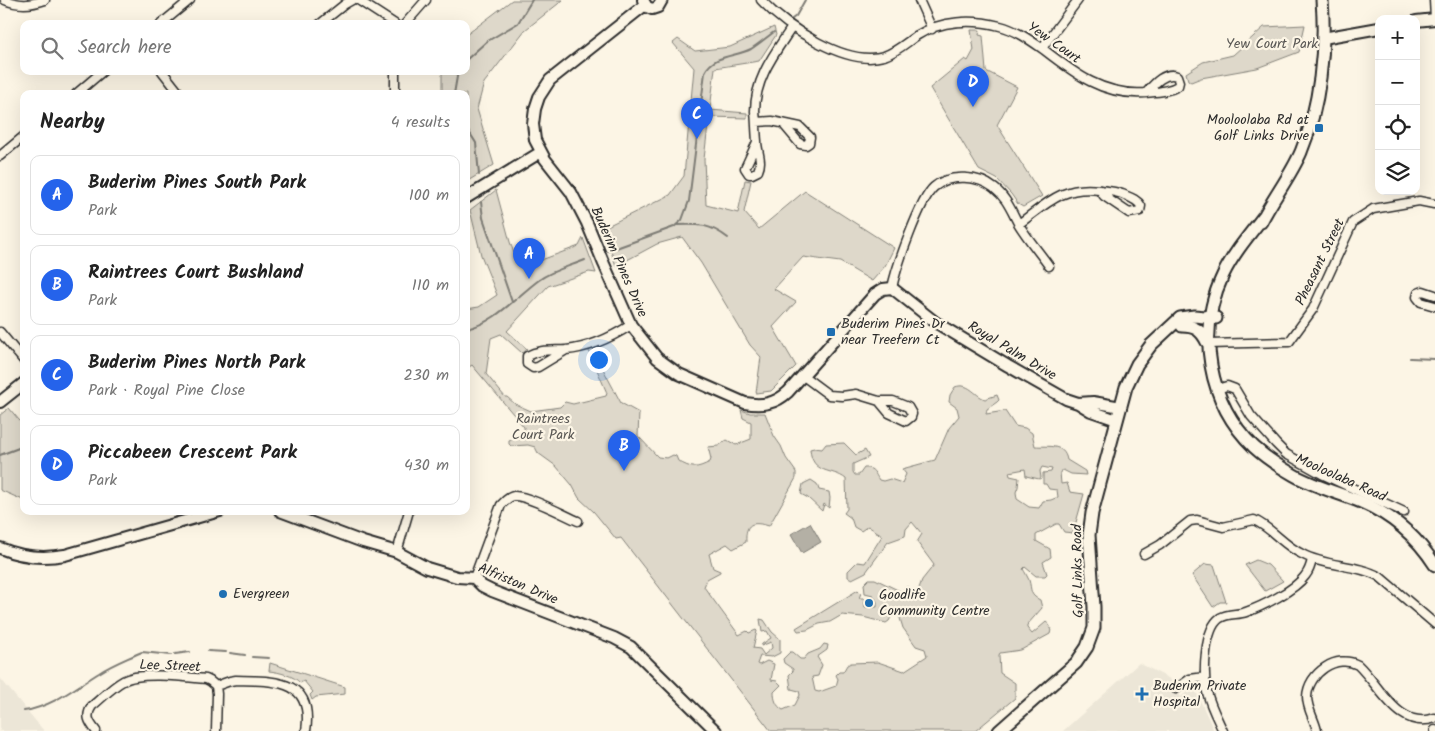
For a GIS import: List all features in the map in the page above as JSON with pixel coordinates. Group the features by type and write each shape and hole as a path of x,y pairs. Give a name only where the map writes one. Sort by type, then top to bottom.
{"main road":[{"name":"Mooloolaba Road","path":"1213,320 1230,277 1290,174 1308,132 1320,74 1323,38 1322,0"},
{"name":"Mooloolaba Road","path":"1264,216 1232,259 1217,290 1210,365 1227,412 1248,440 1272,462 1297,477 1371,506 1395,521 1409,531 1435,565"},
{"name":"Golf Links Road","path":"999,731 1076,663 1087,647 1094,628 1089,535 1092,513 1126,387 1137,364 1151,345 1174,322 1185,321 1205,305 1217,290"},
{"path":"1185,321 1213,320"},
{"path":"1185,321 1200,330 1212,344"}],"street":[{"path":"5,0 11,3 30,5 45,0"},
{"path":"166,20 190,0"},
{"path":"325,20 352,0"},
{"path":"358,0 390,20"},
{"path":"408,20 426,0"},
{"path":"644,2 650,8 655,8 660,5 662,0"},
{"name":"Yew Court","path":"761,0 792,27 843,53 864,58 877,57 890,53 918,35 932,29 953,23 973,21 1010,29 1095,84 1117,92 1146,93"},
{"path":"919,0 932,29"},
{"path":"1042,48 1078,0"},
{"path":"1420,21 1435,19 1434,0"},
{"name":"Buderim Pines Drive","path":"644,2 557,73 545,86 536,103 533,117 534,133 541,152 571,192 587,223 631,325 657,358 679,374 745,403 756,405 772,403 782,398 876,294 883,289 892,288"},
{"path":"756,142 756,103 761,79 792,27"},
{"path":"1323,38 1375,29"},
{"path":"81,90 98,75"},
{"path":"165,75 177,90"},
{"path":"394,75 395,90"},
{"path":"756,122 772,121 784,125"},
{"path":"0,156 20,139"},
{"path":"470,196 541,152"},
{"path":"892,288 902,254 926,196 934,186 945,181 960,178 980,179 995,188 1008,203 1018,224 1049,266"},
{"path":"1018,224 1060,194 1083,188 1109,189 1139,202 1141,206 1140,211 1129,213 1104,196 1100,190"},
{"name":"Pheasant Street","path":"1212,344 1289,342 1313,309 1353,222 1373,209 1418,201 1434,204"},
{"name":"Royal Palm Drive","path":"892,288 935,322 1066,399 1078,403 1091,411 1117,420"},
{"path":"1435,295 1423,291 1418,293 1417,297 1420,301 1435,306"},
{"path":"566,350 588,346 631,325"},
{"path":"0,332 20,356"},
{"path":"802,374 829,395 856,394 879,401"},
{"path":"0,402 20,386"},
{"path":"1219,388 1231,386 1235,389 1251,416 1286,454 1322,474 1404,512"},
{"name":"Royal Palm Drive","path":"1078,403 1093,402 1121,407"},
{"path":"474,578 501,505 507,499 515,496 526,498 578,521"},
{"path":"0,548 33,557 64,556 206,515"},
{"name":"Alfriston Drive","path":"291,515 363,542 397,552 434,570 457,577 474,578 482,586 492,591 614,638 631,647 716,731"},
{"path":"397,552 408,515"},
{"path":"1144,554 1158,546 1190,521 1197,520 1222,527 1251,520 1258,522 1297,552 1312,558 1372,572 1435,624"},
{"path":"1222,731 1206,691 1205,677 1209,636 1212,628 1224,616 1244,613 1256,608 1294,586 1307,574 1312,558"},
{"path":"1317,731 1308,704 1308,690 1310,684 1320,672 1340,661 1353,662 1358,666 1404,717 1419,721 1435,718"},
{"name":"Lee Street","path":"96,731 90,724 88,718 89,710 123,680 135,676 206,679 216,686 234,680 276,682 290,686 300,694 305,704 308,718 306,731"},
{"path":"1176,689 1190,679 1205,677"},
{"path":"216,686 216,731"}],"shaded area":[{"path":"810,523 821,542 802,553 791,534"},
{"name":"Buderim Private Hospital","path":"1139,663 1170,679 1181,697 1190,689 1195,689 1214,731 1063,731"},
{"path":"0,678 44,731 0,731"}],"green space":[{"path":"512,0 563,0 525,30 484,83 477,109 494,165 470,180 470,90 442,90 442,75 470,75 470,32"},
{"name":"Yew Court Park","path":"1305,25 1299,52 1257,68 1201,78 1191,82 1188,80 1186,73 1203,62 1233,55 1264,27"},
{"path":"774,27 776,35 759,61 715,68 710,110 747,113 747,118 709,117 704,159 706,205 738,213 745,180 751,181 744,212 759,229 805,191 894,248 885,266 872,281 840,262 803,257 774,289 796,302 773,327 796,366 771,391 756,393 761,357 750,345 701,263 682,237 657,244 616,266 603,228 670,195 684,176 694,68 673,43 678,39 695,51 730,47"},
{"path":"971,30 980,30 979,35 983,36 986,71 1017,87 997,125 1042,196 1023,207 1018,204 997,179 979,170 930,88 965,59 968,61 974,50"},
{"name":"Raintrees Court Park","path":"496,190 518,264 525,266 579,246 583,238 596,273 589,272 548,286 507,331 527,349 522,353 501,334 491,338 486,374 505,397 515,404 531,411 560,407 565,402 573,404 606,396 607,393 588,349 592,348 621,403 639,413 638,436 658,457 667,458 673,455 676,456 678,461 691,467 697,467 710,462 708,447 718,446 727,440 736,445 751,439 751,422 743,418 741,410 750,413 765,413 774,436 796,472 796,478 769,526 751,525 748,527 746,542 733,549 727,544 709,554 713,568 720,572 707,579 704,587 739,635 747,631 749,633 757,631 753,648 760,649 764,655 772,648 771,642 761,646 771,638 767,631 762,632 760,619 764,620 772,632 780,639 780,653 772,657 760,656 757,664 759,665 767,661 774,664 771,680 777,681 781,685 774,692 774,695 777,704 783,710 795,705 800,695 799,691 791,689 789,675 793,669 784,663 783,659 790,652 800,659 804,659 808,654 820,649 824,644 828,645 827,650 817,657 822,665 818,676 812,677 815,691 819,692 836,686 838,679 836,675 839,672 843,672 847,665 851,663 878,662 904,671 927,656 925,649 916,646 903,628 899,615 894,611 886,623 863,617 842,615 830,622 819,624 807,630 798,631 796,628 858,590 861,593 859,598 864,598 865,607 877,607 877,602 873,595 865,593 864,584 869,579 875,579 902,592 906,587 909,587 910,595 913,597 917,594 922,580 934,565 917,542 922,534 912,522 906,529 905,536 888,542 866,572 852,579 848,577 848,571 857,562 865,563 882,536 868,526 861,531 854,527 851,518 844,513 847,509 846,479 824,470 814,463 810,449 822,449 826,444 844,443 856,455 865,450 869,457 853,464 855,475 859,475 864,468 867,468 874,471 879,480 890,479 902,483 906,474 902,469 935,460 949,428 959,416 957,408 949,402 950,395 955,387 964,386 985,399 997,395 999,400 987,409 986,414 1005,411 1015,426 1025,428 1032,433 1035,446 1059,448 1063,451 1067,460 1085,471 1086,475 1071,474 1063,470 1060,472 1061,484 1067,483 1070,492 1084,494 1073,533 1064,532 1059,524 1056,524 1036,535 1036,541 1050,549 1051,557 1043,562 1047,574 1045,576 1036,576 1025,567 1023,569 1029,580 1032,594 1040,600 1042,608 1027,625 1027,628 1032,634 1046,622 1051,630 1050,634 1021,650 1000,653 1000,673 1015,683 1015,698 975,731 771,731 621,538 616,539 594,512 579,498 572,485 556,466 538,453 535,447 528,445 511,446 509,444 509,441 518,437 524,431 524,427 472,365 470,366 470,308 479,307 497,295 481,255 470,210","holes":["1042,467 1052,469 1051,472 1043,473 1043,484 1046,484 1049,489 1057,490 1058,497 1043,501 1039,508 1029,507 1017,499 1016,492 1019,478 1010,476 1009,472 1025,469 1026,476 1039,479 1041,478 1040,471"]},
{"path":"9,408 20,421 20,499 0,490 0,415"},
{"path":"811,480 817,484 819,490 829,492 829,508 824,504 822,511 801,494 803,484"},
{"path":"1256,560 1268,565 1283,581 1265,591 1245,565"},
{"path":"1205,564 1214,565 1226,602 1220,602 1213,607 1192,575"},
{"path":"270,663 345,687 345,694 316,697 312,700 310,695 313,692 304,681 300,683 291,676 269,671"}],"waterway":[{"path":"470,56 486,42 518,23 532,0"},
{"path":"792,19 796,16 805,0"},
{"path":"608,251 674,227 682,220 689,201 705,72 714,62 745,52 774,32"},
{"path":"455,90 457,75"},
{"path":"470,133 476,143 479,175"},
{"path":"481,202 483,218 512,302"},
{"path":"677,225 710,227 728,238"},
{"path":"470,328 477,326 505,309 544,277 585,260"},
{"path":"1410,358 1435,359"},
{"path":"0,455 20,448"},
{"path":"208,651 226,652"},
{"path":"24,711 54,701 108,668 142,652 171,655"},
{"path":"175,654 190,652"},
{"path":"230,653 245,655"},
{"path":"252,657 269,658"}],"place":[{"name":"Piccabeen Crescent Park","path":"973,107"},
{"name":"Mooloolaba Rd at Golf Links Drive","path":"1319,128"},
{"name":"Buderim Pines North Park","path":"697,139"},
{"name":"Buderim Pines South Park","path":"529,279"},
{"name":"Buderim Pines Dr near Treefern Ct","path":"831,332"},
{"name":"Raintrees Court Bushland","path":"624,471"},
{"name":"Evergreen","path":"223,594"},
{"name":"Goodlife Community Centre","path":"869,603"},
{"name":"Buderim Private Hospital","path":"1142,694"}]}
